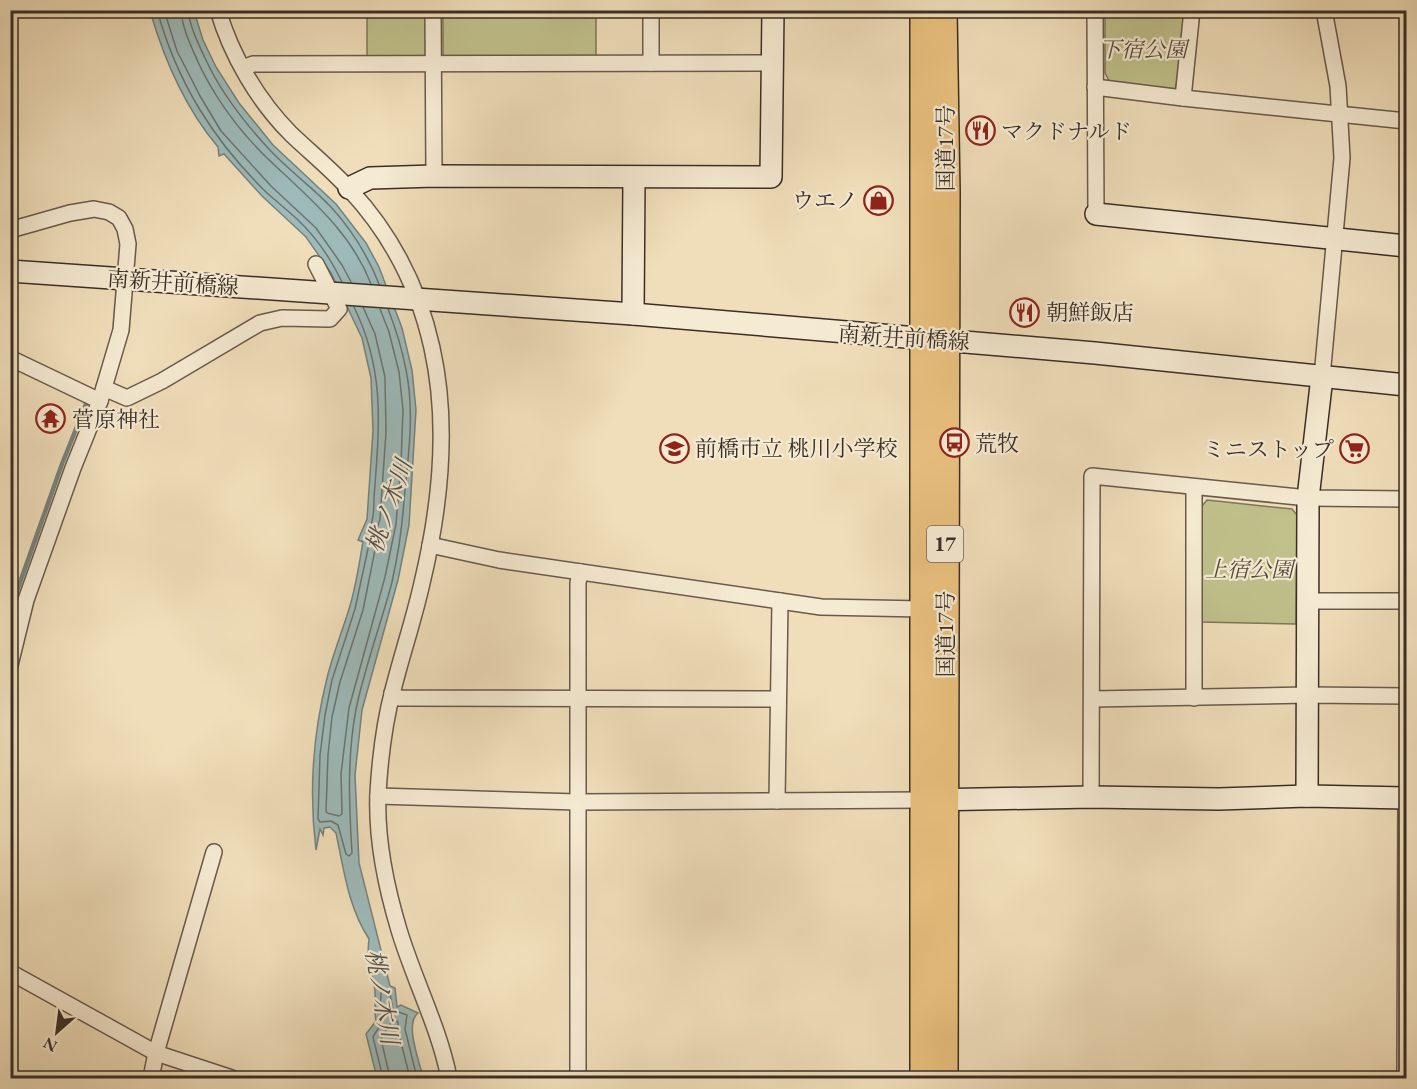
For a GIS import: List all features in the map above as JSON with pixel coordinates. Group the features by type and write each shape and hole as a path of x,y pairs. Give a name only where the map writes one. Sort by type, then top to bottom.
{"highway":[{"name":"国道17号","path":"924,10 935,339 934,800 924,1078"},
{"name":"国道17号","path":"943,10 935,339 923,609 934,800 944,1078"}],"street":[{"path":"218,10 222,26 253,87 289,132 349,188 382,230 398,256 410,299 433,352 440,416 439,471 430,545 422,585 392,693 384,731 378,796 383,859 392,904 449,1078"},
{"path":"433,10 434,176"},
{"path":"651,10 651,63"},
{"path":"349,188 370,178 434,176 771,177 773,10"},
{"path":"1095,10 1096,214 1407,246"},
{"path":"1183,98 1192,10"},
{"path":"1307,796 1308,498 1342,158 1338,86 1324,10"},
{"path":"243,68 253,64 773,63"},
{"path":"1095,87 1407,120"},
{"path":"633,314 634,178"},
{"path":"10,230 70,213 94,209 109,212 119,218 125,229 128,244 121,330 102,394 26,600 10,665"},
{"path":"10,358 102,394 127,398 162,381 260,323 282,318 330,319 339,309 334,295 316,264"},
{"name":"南新井前橋線","path":"10,271 633,314 1095,353 1407,385"},
{"path":"1091,797 1092,476 1308,498 1407,499"},
{"path":"1194,487 1194,698"},
{"path":"430,545 499,560 832,608 923,609"},
{"path":"578,1078 578,583 580,572"},
{"path":"777,801 780,601"},
{"path":"1308,601 1407,601"},
{"path":"392,693 399,698 777,699"},
{"path":"1092,699 1307,695 1407,696"},
{"path":"378,796 578,802 1091,797 1406,798 1406,1078"},
{"path":"151,1078 156,1053 214,852"},
{"path":"10,972 156,1053 232,1078"}],"green space":[{"path":"443,11 596,11 596,56 443,56"},
{"name":"下宿公園","path":"1105,11 1185,11 1175,90 1111,84 1105,73"},
{"path":"367,15 428,15 429,51 422,58 367,57"},
{"name":"上宿公園","path":"1207,500 1292,509 1297,515 1296,624 1200,622 1202,506"}],"water":[{"name":"桃ノ木川","path":"150,11 194,11 203,40 216,67 239,103 273,145 336,204 366,243 379,267 402,328 412,370 416,410 409,525 398,580 362,710 355,775 359,863 390,986 395,988 397,1007 401,1005 418,1013 412,1026 423,1078 377,1078 366,1034 376,1021 375,992 368,954 369,939 351,901 336,833 330,827 324,828 323,835 320,829 316,850 314,829 313,786 318,721 329,669 354,592 363,542 358,540 367,519 373,431 371,378 362,338 331,273 306,237 262,196 224,154 219,156 218,147 195,116 177,82"}],"waterway":[{"path":"10,617 62,464 88,399"}],"place":[{"name":"マクドナルド","path":"980,131"},
{"name":"ウエノ","path":"879,200"},
{"name":"朝鮮飯店","path":"1025,312"},
{"name":"菅原神社","path":"51,419"},
{"name":"荒牧","path":"954,443"},
{"name":"前橋市立 桃川小学校","path":"674,448"},
{"name":"ミニストップ","path":"1355,449"}]}
